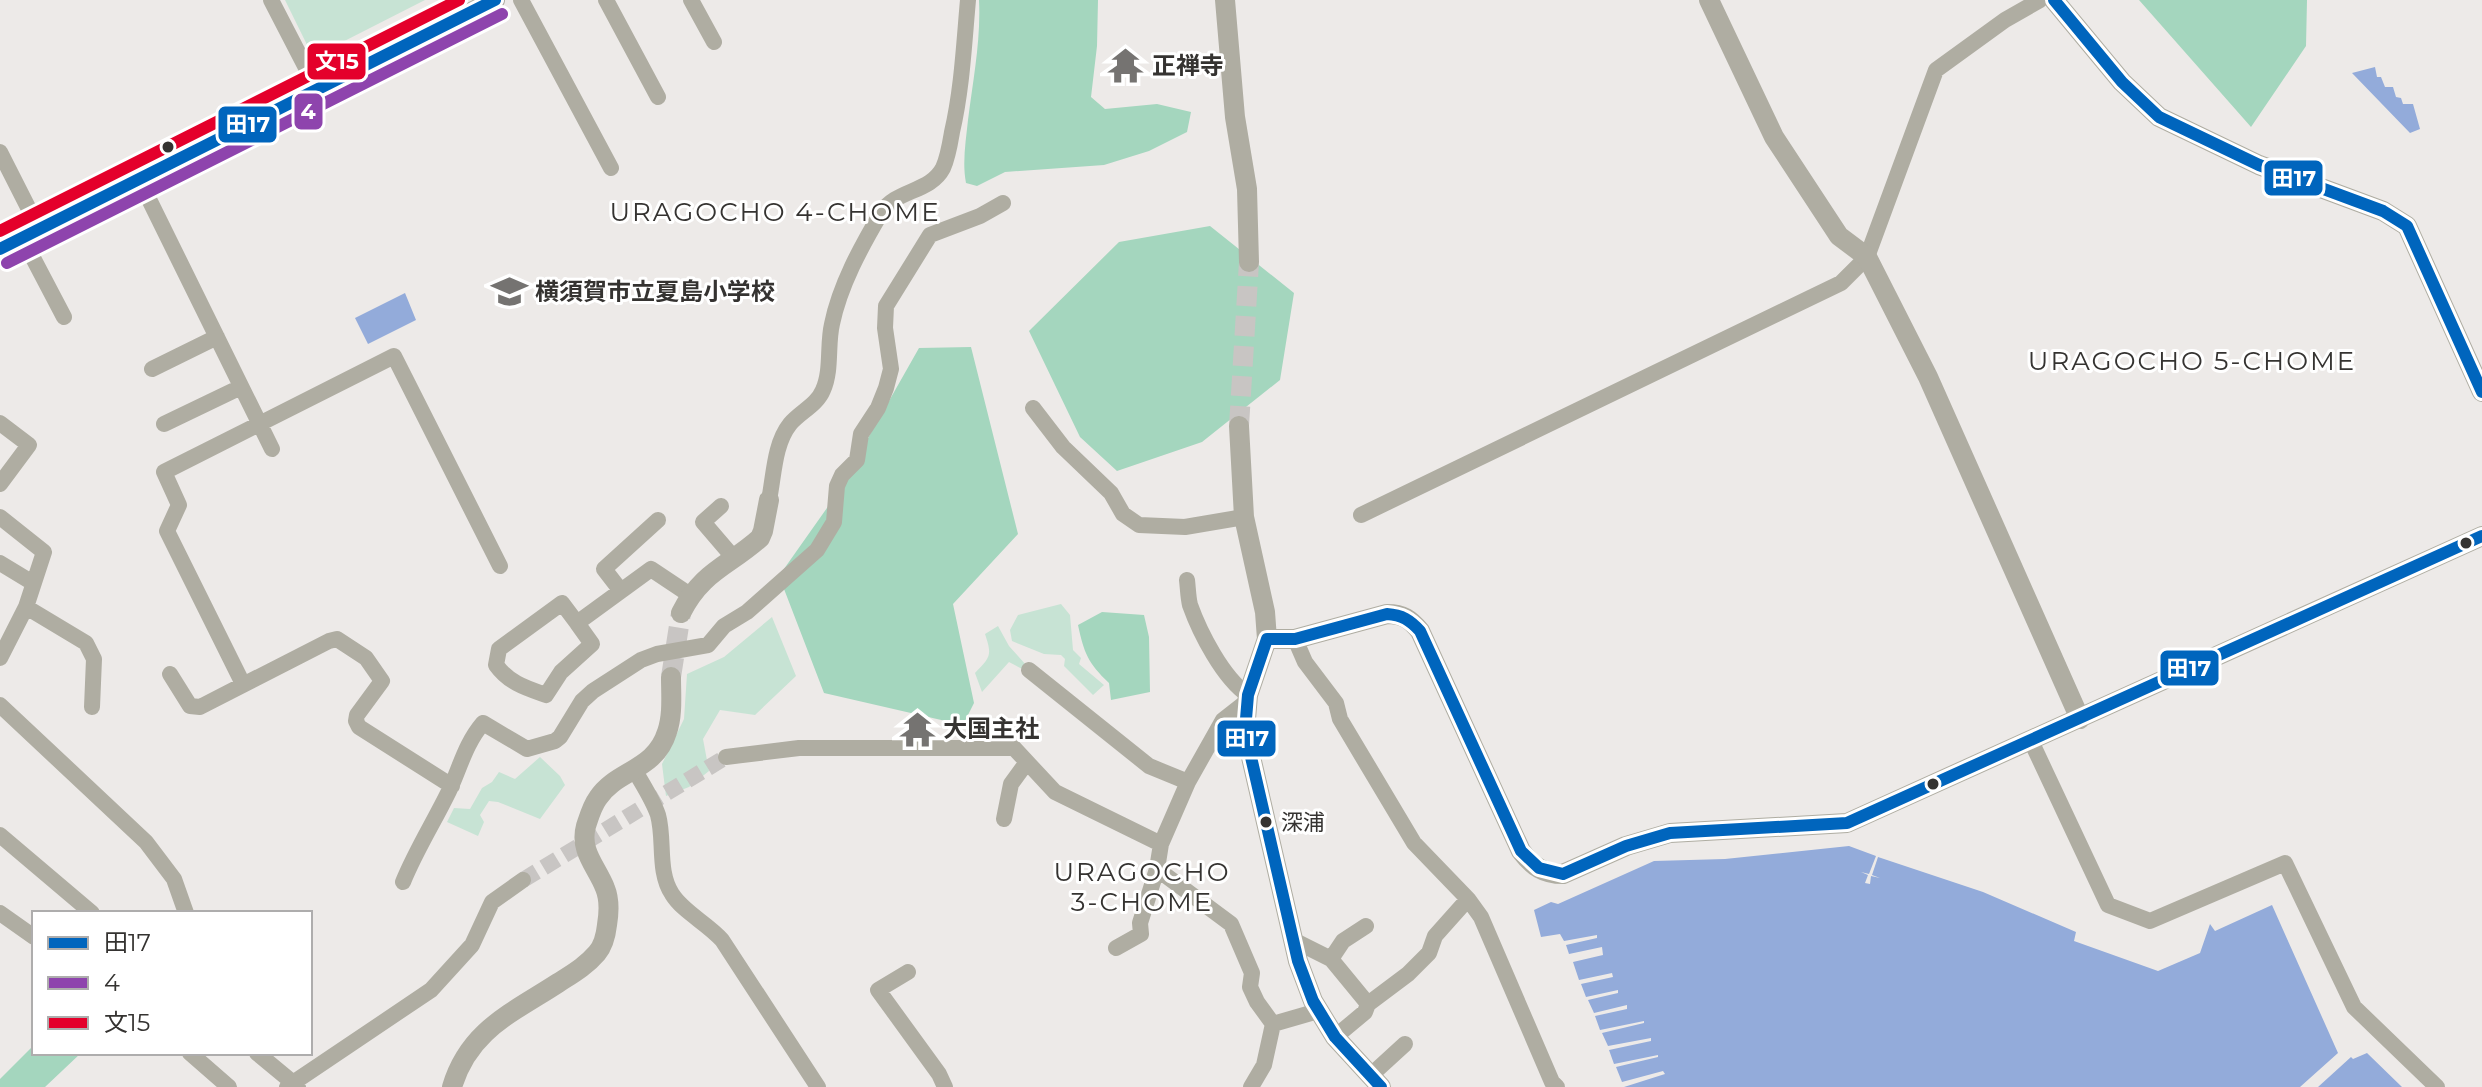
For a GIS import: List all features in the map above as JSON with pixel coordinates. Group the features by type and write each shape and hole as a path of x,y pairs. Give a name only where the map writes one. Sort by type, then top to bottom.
{"street":[{"path":"271,0 317,89"},
{"path":"0,249 495,0"},
{"path":"521,0 611,168"},
{"path":"606,0 658,97"},
{"path":"691,0 714,42"},
{"path":"577,623 651,569 686,604 716,569 760,538 783,434 824,389 837,299 855,262 883,211 894,198 922,186 942,169 957,110 968,0"},
{"path":"1225,0 1235,117 1247,189 1249,262"},
{"path":"1709,0 1774,137 1839,236 1867,257 1928,377 2080,719"},
{"path":"1361,515 1841,283 1867,257 1936,70 2005,20 2040,0"},
{"path":"2054,0 2122,82 2159,117 2259,165 2383,211 2407,226 2482,392"},
{"path":"0,152 64,317"},
{"path":"139,179 272,449"},
{"path":"403,882 452,786 461,758 483,723 527,749 555,741 582,701 593,691 641,660 708,645 724,626 747,612 817,550 834,522 837,486 842,475 857,460 861,434 878,408 886,388 891,369 885,328 886,306 930,235 980,216 1003,203"},
{"path":"152,369 217,337"},
{"path":"243,684 167,531 179,505 164,472 394,356 500,566"},
{"path":"164,424 241,387"},
{"path":"1033,408 1063,447 1111,493 1123,514 1139,525 1185,527 1244,517"},
{"path":"0,423 29,445 0,484"},
{"path":"1239,426 1244,517 1265,612 1267,639 1247,698 1245,731 1293,940 1302,973 1318,1011 1335,1037 1376,1082 1388,1054 1405,1044"},
{"path":"721,506 703,522 733,557"},
{"path":"0,517 44,552 26,607 0,658"},
{"path":"621,591 604,569 658,520"},
{"path":"1267,639 1295,639 1387,614 1401,614 1412,621 1420,631 1521,851 1539,870 1563,874 1626,846 1670,833 1847,823 2482,536"},
{"path":"0,563 33,583"},
{"path":"1187,580 1189,603 1204,636 1234,686 1247,698"},
{"path":"562,603 577,623 592,644 561,672 546,695 516,684 503,675 496,665 499,649 562,603"},
{"path":"26,607 86,643 94,659 92,707"},
{"path":"170,674 190,706 200,707 337,639 366,658 382,681 357,715 359,727 452,786"},
{"path":"1295,639 1305,662 1336,703 1340,719 1414,843 1468,899 1481,917 1552,1082 1557,1087"},
{"path":"1029,670 1149,766 1188,782"},
{"path":"452,1087 470,1047 487,1029 581,968 599,951 609,911 606,891 586,851 584,833 598,797 656,753 664,740 670,720 671,677"},
{"path":"1116,948 1141,934 1140,923 1157,869 1161,844 1188,782 1223,720 1247,698"},
{"path":"0,705 146,842 174,879 185,911"},
{"path":"2031,741 2108,905 2150,921 2285,863 2354,1007 2437,1087"},
{"path":"726,757 799,748 1014,748 1055,792 1161,844"},
{"path":"1004,819 1011,784 1027,762"},
{"path":"635,771 658,815 664,876 670,892 680,905 710,926 722,940 818,1087"},
{"path":"0,835 90,911"},
{"path":"1157,869 1231,924 1252,973 1250,987 1273,1024 1264,1065 1251,1087"},
{"path":"259,1055 292,1085 431,990 472,945 492,902 523,880"},
{"path":"1335,1037 1365,1012 1368,1004 1408,974 1429,953 1435,936 1468,899"},
{"path":"0,913 32,936"},
{"path":"1331,959 1343,941 1366,926"},
{"path":"1293,940 1331,959 1368,1004"},
{"path":"908,972 878,990 939,1074 945,1087"},
{"path":"1273,1024 1318,1011"},
{"path":"192,1055 229,1087"}],"green space":[{"path":"285,0 425,0 313,57"},
{"path":"979,0 1098,0 1091,97 1105,109 1157,104 1191,112 1187,132 1149,151 1104,165 1005,172 977,186 966,183 965,151 978,45"},
{"path":"2139,0 2307,0 2306,46 2251,127"},
{"path":"1210,226 1294,293 1280,380 1202,442 1117,471 1080,437 1029,331 1119,242"},
{"path":"971,347 1018,534 953,604 974,703 963,725 824,693 779,576 834,498 919,348"},
{"path":"1061,604 1070,615 1073,650 1081,658 1079,664 1104,685 1093,695 1064,666 1065,659 1061,655 1044,654 1012,641 1010,630 1018,615"},
{"path":"1102,612 1144,615 1149,637 1150,692 1111,700 1109,683 1088,657 1078,625"},
{"path":"772,617 796,676 755,715 720,710 703,739 709,771 689,787 666,796 662,764 684,719 687,674 724,657"},
{"path":"998,626 1009,646 1026,665 1022,669 1009,662 982,692 975,673 989,655 985,634"},
{"path":"540,757 565,785 540,819 489,801 480,815 484,822 478,836 447,822 454,808 470,809 482,788 492,782 499,772 515,779"},
{"path":"32,1047 32,1055 79,1055 45,1087 0,1087 0,1079"}],"water":[{"path":"2375,67 2377,77 2381,77 2385,87 2393,87 2396,97 2401,98 2403,104 2413,104 2420,129 2410,133 2352,73"},
{"path":"405,293 416,320 368,344 355,318"},
{"path":"1849,846 1876,856 1869,874 1861,872 1868,875 1865,883 1870,884 1871,876 1880,878 1872,875 1878,857 1983,892 2076,932 2074,941 2158,971 2200,953 2210,924 2215,931 2272,905 2338,1053 2300,1087 1624,1087 1665,1074 1663,1071 1622,1082 1616,1067 1658,1055 1614,1064 1609,1050 1651,1041 1651,1038 1608,1046 1602,1033 1644,1021 1600,1030 1595,1016 1627,1009 1627,1005 1594,1013 1588,1000 1618,993 1618,990 1586,997 1581,984 1613,977 1612,973 1579,980 1573,962 1603,955 1602,947 1569,954 1566,945 1597,938 1597,935 1564,941 1560,934 1541,937 1534,910 1551,902 1558,904 1654,861 1725,859"},
{"path":"2367,1053 2402,1087 2318,1087 2351,1057 2353,1059"}],"tunnel":[{"path":"1239,426 1249,262"},
{"path":"671,677 681,613"},
{"path":"523,880 726,757"}],"transit line":[{"name":"文15","path":"0,231 459,0"},
{"name":"田17","path":"0,249 495,0"},
{"name":"田17","path":"2054,0 2122,82 2159,117 2259,165 2383,211 2407,226 2482,392"},
{"name":"4","path":"7,263 502,14"},
{"name":"田17","path":"1381,1087 1335,1037 1313,1001 1298,961 1245,731 1248,695 1267,639 1295,639 1387,614 1413,624 1420,631 1521,851 1539,868 1563,874 1626,846 1670,833 1847,823 2482,536"}],"place":[{"name":"正禅寺","path":"1126,66"},
{"name":"横須賀市立夏島小学校","path":"509,292"},
{"name":"大国主社","path":"917,729"},
{"name":"深浦","path":"1266,822"}],"district":[{"name":"URAGOCHO 4-CHOME","path":"775,212"},
{"name":"URAGOCHO 5-CHOME","path":"2192,361"},
{"name":"URAGOCHO 3-CHOME","path":"1142,887"}]}
